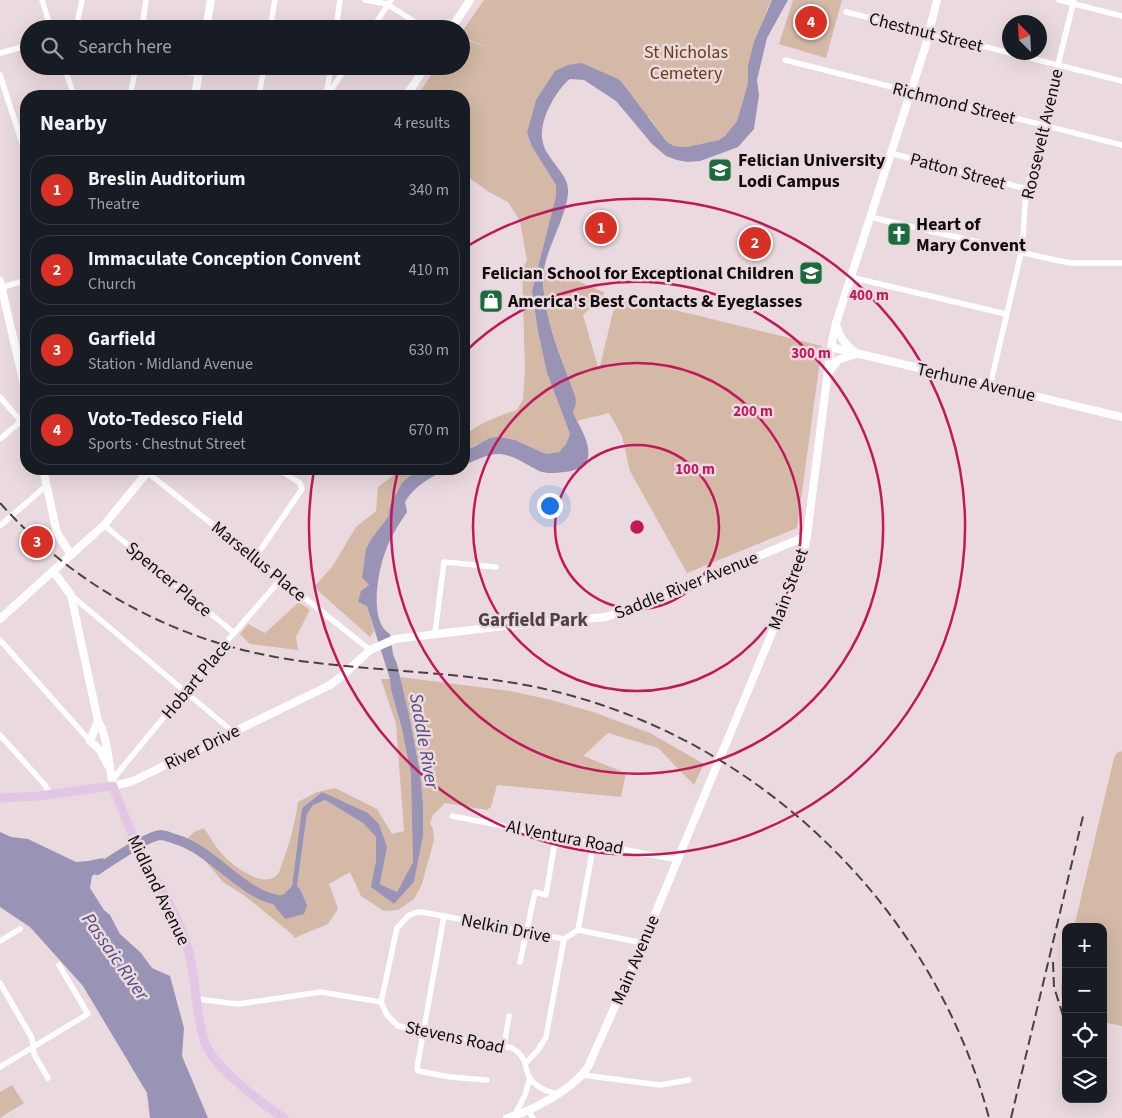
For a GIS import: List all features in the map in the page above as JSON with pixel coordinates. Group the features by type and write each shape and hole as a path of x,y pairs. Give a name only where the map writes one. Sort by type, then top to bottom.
{"main road":[{"name":"River Drive","path":"0,798 50,794 112,783"},
{"name":"Midland Avenue","path":"112,783 134,840 182,929 190,954 205,1044 213,1058 266,1106 284,1118"}],"street":[{"path":"42,0 49,20"},
{"path":"78,20 82,0"},
{"path":"143,20 146,0"},
{"path":"208,20 211,0"},
{"path":"272,20 275,0"},
{"path":"337,20 340,0"},
{"path":"364,0 390,2 414,20"},
{"path":"457,20 470,0"},
{"name":"Main Street","path":"718,761 746,700 801,563 807,536 831,347 836,323 929,33 937,0"},
{"path":"1059,0 1074,2 1122,16"},
{"path":"378,20 390,2"},
{"name":"Roosevelt Avenue","path":"990,386 1021,253 1027,189 1074,2"},
{"name":"Chestnut Street","path":"846,12 1122,81"},
{"path":"0,53 20,47"},
{"name":"Richmond Street","path":"785,60 1122,145"},
{"path":"131,90 134,75"},
{"path":"196,90 199,75"},
{"path":"261,90 263,75"},
{"path":"328,90 330,75"},
{"path":"331,90 341,75"},
{"path":"410,90 420,75"},
{"path":"0,76 20,136"},
{"path":"67,77 72,90"},
{"name":"Patton Street","path":"890,153 1027,189"},
{"path":"870,216 1021,253 1071,263 1122,263"},
{"path":"850,277 1006,314"},
{"path":"20,281 0,286 20,360"},
{"path":"836,323 842,340 858,354"},
{"name":"Terhune Avenue","path":"831,347 1122,417"},
{"path":"828,375 838,360 858,354"},
{"path":"0,397 20,420"},
{"path":"0,439 20,422"},
{"path":"44,475 57,533 71,555"},
{"path":"0,619 104,525 143,475"},
{"name":"Marsellus Place","path":"153,475 281,579 372,649"},
{"path":"256,558 302,487 286,475"},
{"path":"0,526 47,485"},
{"name":"Spencer Place","path":"104,525 234,632"},
{"name":"Saddle River Avenue","path":"384,643 397,638 435,633 606,617 645,603 807,536"},
{"path":"786,545 796,549 800,554 801,563"},
{"path":"435,633 444,562 496,566"},
{"name":"Midland Avenue","path":"53,571 71,595 98,721 107,749 112,783"},
{"name":"Hobart Place","path":"112,783 234,632 281,579"},
{"path":"71,595 233,732"},
{"path":"0,640 100,750 109,768"},
{"name":"River Drive","path":"112,783 133,781 330,685 372,649 384,643"},
{"path":"90,741 98,721"},
{"path":"0,735 45,785 50,794"},
{"name":"Main Avenue","path":"511,1117 528,1110 569,1087 582,1075 597,1048 643,943 718,761"},
{"name":"Al Ventura Road","path":"452,816 594,842 678,860"},
{"path":"520,962 534,892 546,895 556,835"},
{"path":"578,930 594,842"},
{"name":"Nelkin Drive","path":"381,1002 397,928 402,920 408,916 421,912 564,939 546,1037 538,1050 526,1063"},
{"path":"444,916 417,1064 418,1071 450,1077 487,1080"},
{"path":"0,941 20,929"},
{"path":"564,939 578,930 643,943"},
{"path":"0,1067 88,1014 59,965"},
{"path":"0,983 32,1038 34,1054 48,1078"},
{"path":"197,999 238,1004 321,992 381,1002"},
{"name":"Stevens Road","path":"381,1002 386,1014 398,1026 504,1046 516,1051 526,1063 530,1078"},
{"path":"504,1046 509,1016"},
{"path":"582,1075 660,1085 689,1080"},
{"path":"511,1117 525,1095 530,1078 540,1088 556,1094"},
{"path":"528,1110 533,1118"}],"green space":[{"name":"St Nicholas Cemetery","path":"484,0 772,0 767,9 748,66 748,83 737,121 725,136 719,140 687,147 674,146 667,142 649,117 568,65 527,133 532,147 556,185 556,196 532,291 547,373 570,434 566,444 559,452 546,454 515,440 477,444 470,448 470,432 472,430 487,421 517,410 523,399 525,369 522,270 527,260 520,221 508,202 489,192 470,178 470,90 421,90 431,75 470,75 470,41 494,49 470,40 470,20"},
{"path":"793,0 842,0 826,58 779,44"},
{"path":"544,270 574,279 605,293 583,315 599,370 617,296 822,346 797,528 687,573 630,471 622,436 609,413 577,421 573,413 576,403 544,302"},
{"path":"394,475 411,475 390,506 388,517 372,538 364,563 362,576 369,585 358,602 367,605 374,631 370,637 314,587 332,567 356,527 376,511 378,487"},
{"path":"299,602 310,610 296,637 298,650 250,644 240,634 248,624 265,633"},
{"path":"400,677 510,691 593,712 650,733 704,764 694,785 658,748 608,733 583,756 626,773 621,797 497,785 491,807 487,810 445,803 433,815 430,823 433,829 434,840 422,884 414,899 398,910 384,911 361,896 350,872 329,884 338,909 328,924 294,938 293,935 245,896 223,882 198,852 181,845 194,832 204,828 219,851 240,870 265,880 272,878 279,873 294,825 298,802 317,792 335,788 377,809 392,834 404,831 396,724 381,679 390,679 391,690 412,773 413,862 397,892 380,884 387,847 379,824 322,792 302,808 292,886 284,894 307,905 297,886 307,814 313,804 325,800 363,823 376,837 376,859 372,887 394,904 414,882 423,836 420,772"},
{"path":"1120,751 1122,752 1122,1026 1107,1023 1107,923 1075,923 1116,754"},
{"path":"12,1085 24,1103 0,1118 0,1092"}],"water":[{"path":"772,0 788,0 767,38 757,80 759,95 754,129 738,147 700,161 688,162 666,156 652,144 616,101 584,80 570,79 559,91 545,118 542,135 543,145 566,181 568,190 562,218 546,261 543,285 548,317 575,396 576,403 573,413 586,439 588,456 585,463 578,469 559,473 542,472 515,458 500,454 486,456 470,463 470,449 490,438 499,437 515,440 546,454 559,452 566,444 570,434 547,373 532,291 556,196 556,185 532,147 527,133 536,100 555,71 568,65 582,63 620,80 667,142 674,146 687,147 719,140 725,136 737,121 748,83 748,66 754,42"},
{"path":"411,475 435,475 413,491 405,502 407,512 386,550 380,569 377,595 379,618 383,628 390,634 420,772 423,836 414,882 394,904 371,887 376,860 376,837 363,823 325,800 313,805 307,814 297,886 307,905 304,914 285,919 270,900 284,894 292,886 302,808 322,792 368,813 379,824 387,847 380,884 397,892 413,862 411,773 402,729 391,690 390,679 367,606 358,602 361,591 369,585 362,577 366,549 388,517 390,506 402,483"},
{"name":"Passaic River","path":"0,832 11,837 28,839 76,862 103,858 107,865 92,876 90,888 104,910 110,915 120,934 141,953 152,968 170,976 184,1028 182,1056 208,1118 150,1118 147,1093 83,986 30,927 0,907"}],"waterway":[{"name":"Saddle River","path":"97,870 147,839 163,835 190,845 241,883 255,891 269,898 284,901"}],"railway":[{"path":"0,503 65,564 101,589 140,611 179,629 221,644 264,655 335,665 494,680 520,684 602,705 680,738 752,781 817,834 874,895 923,963 961,1038 989,1118"},
{"path":"1011,1118 1084,812"},
{"path":"1053,962 1054,987 1062,1013"}],"place":[{"name":"Voto-Tedesco Field","path":"811,22"},
{"name":"Felician University Lodi Campus","path":"720,170"},
{"name":"Breslin Auditorium","path":"601,228"},
{"name":"Heart of Mary Convent","path":"899,234"},
{"name":"Immaculate Conception Convent","path":"755,243"},
{"name":"Felician School for Exceptional Children","path":"811,273"},
{"name":"America's Best Contacts & Eyeglasses","path":"491,301"},
{"name":"Garfield","path":"37,542"}],"district":[{"name":"Garfield Park","path":"533,619"}]}
